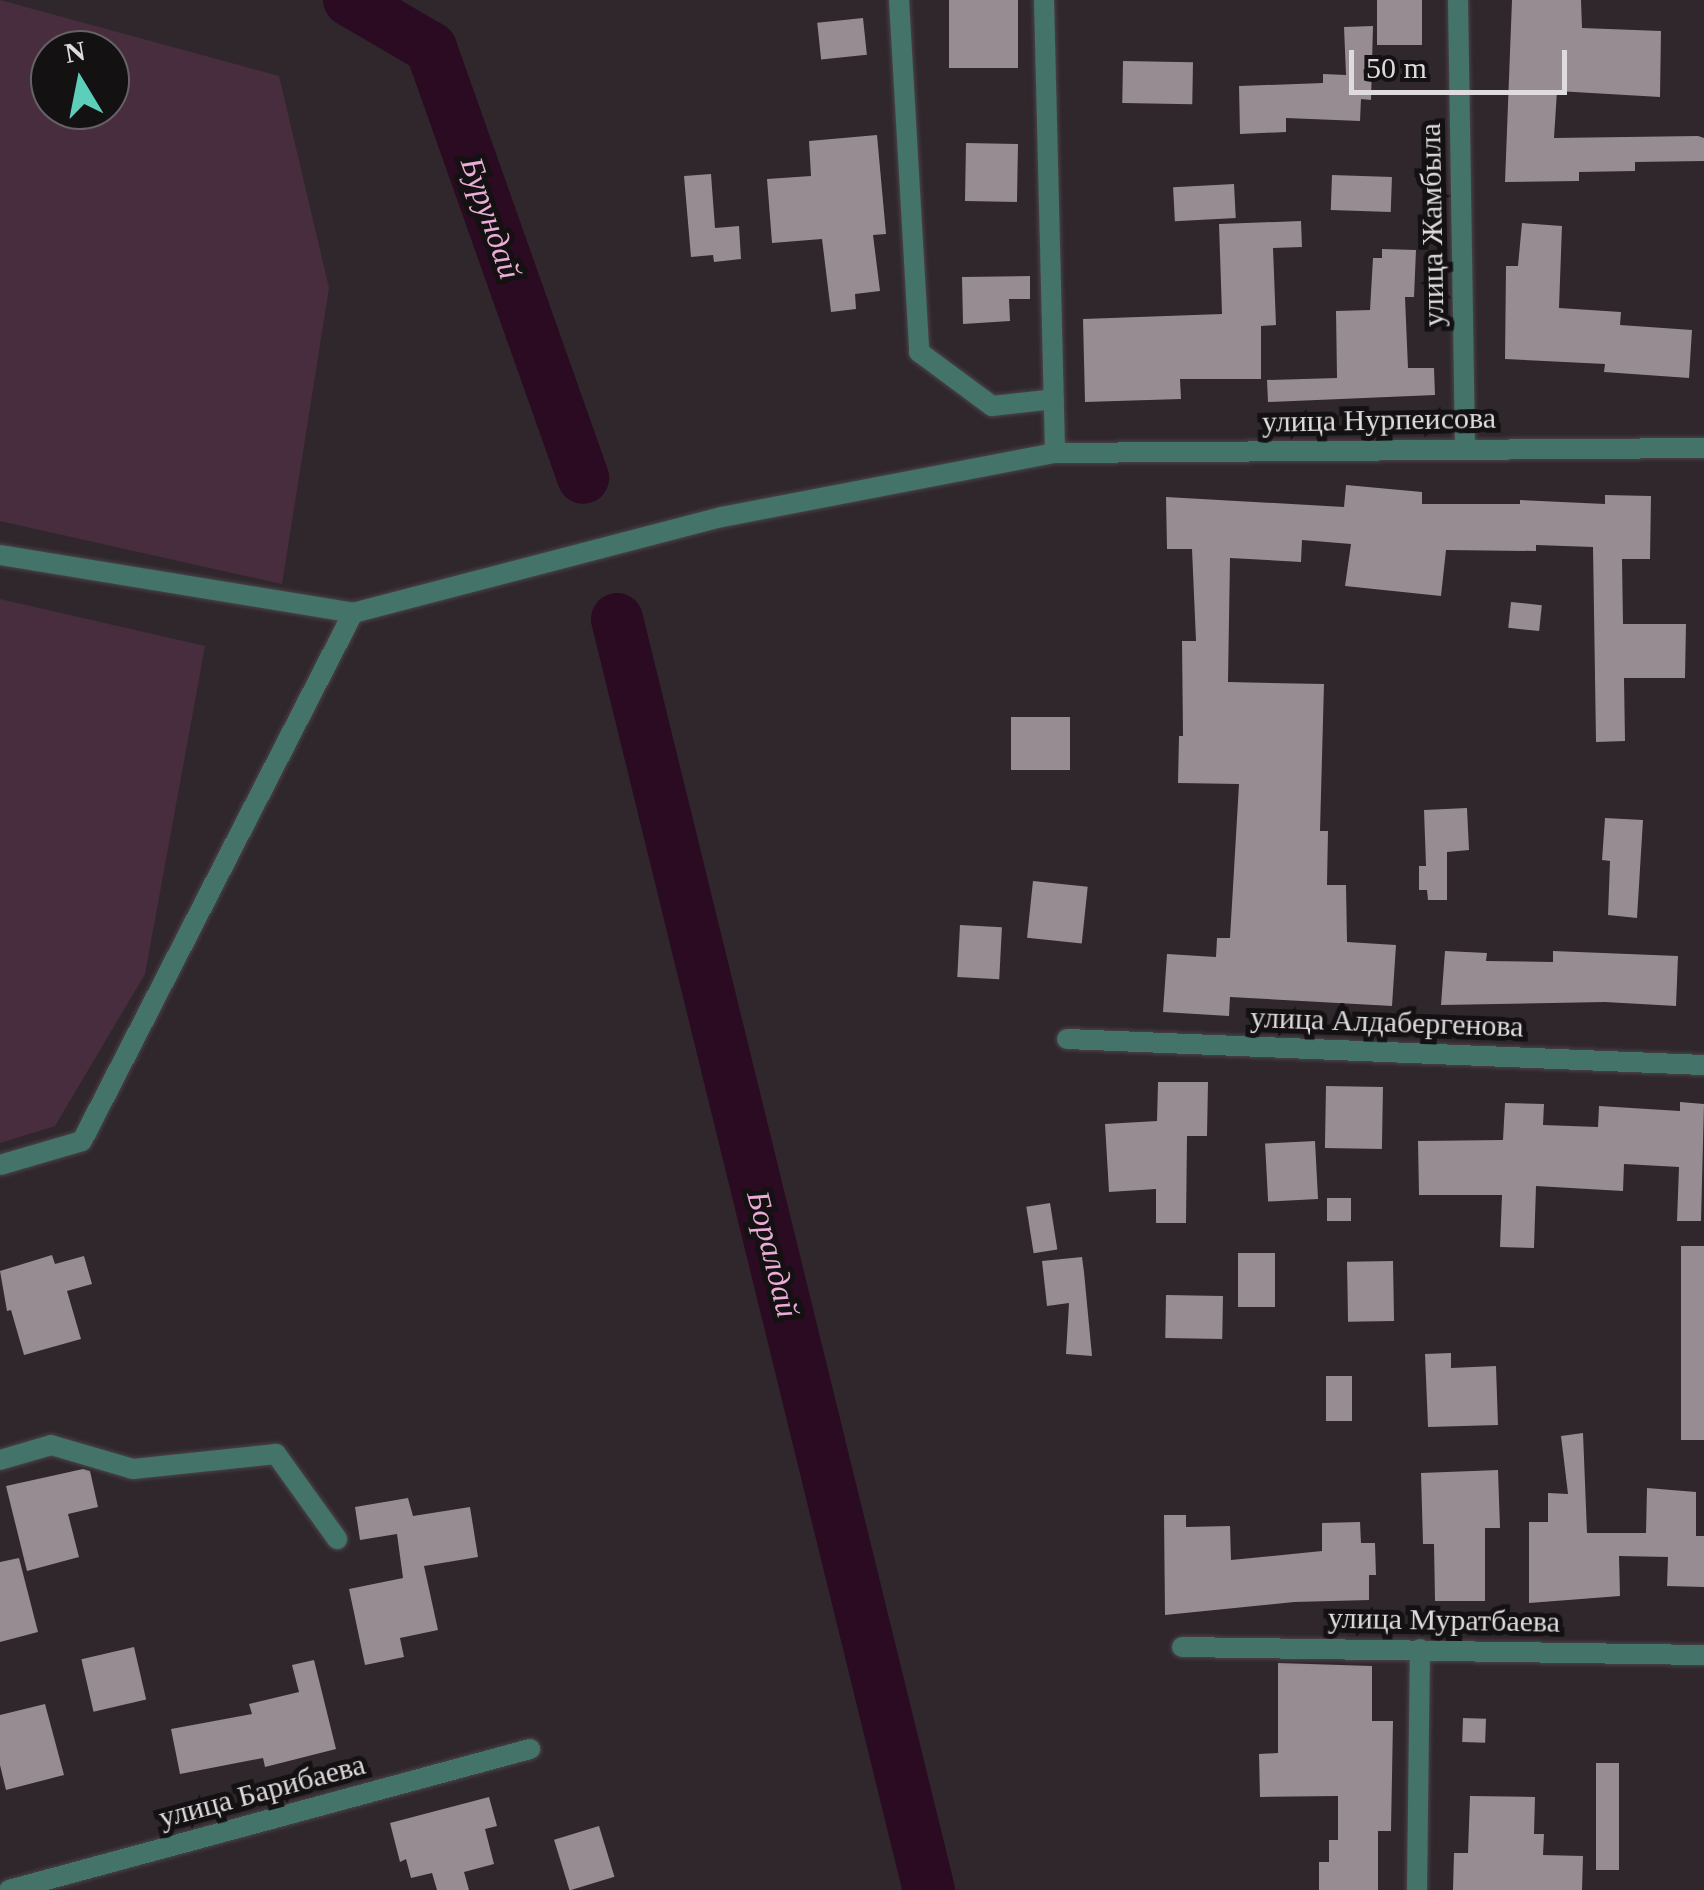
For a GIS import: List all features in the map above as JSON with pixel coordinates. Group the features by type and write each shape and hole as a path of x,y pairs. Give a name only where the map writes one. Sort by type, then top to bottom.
{"street":[{"path":"899,0 918,352 992,406 1054,399"},
{"path":"1044,0 1055,453"},
{"name":"улица Жамбыла","path":"1458,0 1465,450"},
{"name":"улица Нурпеисова","path":"354,613 722,517 1055,453 1704,448"},
{"path":"0,555 354,613 82,1141 0,1165"},
{"name":"улица Алдабергенова","path":"1067,1039 1704,1064"},
{"path":"0,1460 51,1445 134,1469 276,1454 337,1540"},
{"name":"улица Муратбаева","path":"1182,1647 1704,1655"},
{"path":"1417,1890 1420,1649"},
{"name":"улица Барибаева","path":"9,1890 530,1749"}],"shaded area":[{"path":"0,0 110,30 30,30 30,130 130,130 130,35 279,76 329,288 282,584 0,521"},
{"path":"0,599 205,646 145,974 55,1126 0,1143"}],"building":[{"path":"949,0 1018,0 1018,68 949,68"},
{"path":"1377,0 1422,0 1422,45 1377,45"},
{"path":"1512,0 1581,0 1582,28 1661,31 1660,97 1557,91 1554,138 1698,136 1704,138 1704,161 1635,162 1635,171 1579,172 1579,181 1505,182"},
{"path":"863,18 867,55 821,60 817,23"},
{"path":"1373,26 1371,100 1361,99 1360,121 1286,118 1286,132 1240,134 1239,86 1323,83 1323,74 1346,75 1344,27"},
{"path":"1123,61 1193,62 1192,104 1122,103"},
{"path":"877,135 886,234 873,235 880,291 855,294 856,309 831,312 822,239 772,243 767,179 811,176 809,141"},
{"path":"966,143 1018,144 1017,202 965,201"},
{"path":"711,174 715,228 739,226 741,259 714,262 713,255 691,257 684,176"},
{"path":"1332,175 1392,177 1391,212 1331,210"},
{"path":"1234,184 1236,218 1175,221 1173,187"},
{"path":"1301,221 1302,247 1273,248 1276,325 1261,326 1261,379 1180,379 1181,399 1085,402 1083,319 1222,314 1219,224"},
{"path":"1522,223 1562,226 1559,308 1621,312 1620,325 1692,330 1689,378 1604,372 1605,364 1505,359 1506,266 1518,266"},
{"path":"1382,249 1416,250 1414,297 1405,297 1408,368 1434,368 1435,395 1268,402 1267,380 1337,378 1336,311 1370,310 1373,258 1382,258"},
{"path":"1030,276 1030,299 1009,299 1010,321 963,324 962,277"},
{"path":"1346,485 1422,492 1422,504 1520,504 1520,500 1605,504 1605,495 1651,496 1650,559 1622,559 1623,624 1686,624 1685,678 1624,678 1625,741 1596,742 1593,547 1536,545 1536,551 1446,550 1441,596 1345,586 1351,544 1302,540 1301,562 1230,558 1228,682 1324,684 1320,831 1328,831 1327,885 1346,885 1347,942 1396,945 1392,1006 1230,997 1229,1016 1163,1012 1167,954 1216,957 1217,938 1230,938 1239,784 1178,783 1179,736 1183,736 1182,641 1196,641 1192,549 1167,549 1166,497 1344,507"},
{"path":"1511,602 1542,605 1539,631 1508,628"},
{"path":"1011,717 1070,717 1070,770 1011,770"},
{"path":"1467,808 1469,850 1447,852 1447,900 1428,900 1427,890 1419,890 1419,866 1426,866 1424,810"},
{"path":"1605,818 1643,820 1637,918 1608,915 1610,861 1602,860"},
{"path":"1033,881 1088,887 1082,943 1027,938"},
{"path":"960,925 1002,927 999,979 957,977"},
{"path":"1445,951 1487,953 1486,961 1553,962 1553,951 1678,956 1676,1006 1605,1002 1441,1005"},
{"path":"1158,1082 1208,1082 1207,1136 1187,1136 1186,1223 1156,1223 1156,1189 1109,1192 1105,1124 1157,1121"},
{"path":"1326,1086 1383,1087 1382,1149 1325,1148"},
{"path":"1680,1102 1704,1104 1701,1221 1677,1221 1679,1167 1624,1164 1623,1191 1536,1186 1534,1248 1500,1247 1502,1195 1419,1195 1418,1141 1503,1140 1505,1103 1544,1104 1543,1125 1598,1127 1599,1106 1680,1111"},
{"path":"1315,1141 1318,1199 1268,1202 1265,1144"},
{"path":"1327,1198 1351,1198 1351,1221 1327,1221"},
{"path":"1050,1203 1057,1249 1034,1253 1026,1207"},
{"path":"1681,1246 1704,1246 1704,1440 1681,1440"},
{"path":"1238,1253 1275,1253 1275,1307 1238,1307"},
{"path":"52,1255 55,1264 84,1256 92,1284 67,1291 81,1339 24,1355 11,1310 7,1311 0,1271"},
{"path":"1082,1257 1092,1356 1066,1354 1069,1303 1047,1306 1042,1261"},
{"path":"1393,1261 1394,1321 1348,1322 1347,1262"},
{"path":"1166,1295 1223,1296 1222,1339 1165,1338"},
{"path":"1451,1353 1451,1368 1496,1366 1498,1425 1428,1427 1425,1354"},
{"path":"1326,1376 1352,1376 1352,1421 1326,1421"},
{"path":"1583,1433 1587,1533 1646,1533 1647,1488 1696,1492 1696,1536 1704,1536 1704,1587 1667,1586 1668,1557 1619,1556 1620,1596 1529,1603 1529,1522 1548,1522 1548,1493 1568,1494 1561,1436"},
{"path":"83,1469 90,1471 98,1507 68,1514 79,1557 27,1571 6,1486"},
{"path":"1498,1470 1500,1528 1485,1528 1485,1601 1435,1601 1434,1544 1423,1544 1421,1473"},
{"path":"408,1498 413,1516 470,1507 478,1557 424,1566 438,1630 400,1638 404,1657 365,1665 349,1589 403,1578 397,1534 360,1540 355,1507"},
{"path":"1164,1515 1186,1515 1186,1527 1230,1526 1231,1560 1322,1551 1322,1523 1360,1522 1361,1543 1375,1543 1376,1575 1369,1575 1369,1600 1294,1602 1165,1615"},
{"path":"19,1558 38,1632 0,1642 0,1562"},
{"path":"134,1647 146,1700 94,1712 81,1659"},
{"path":"314,1660 336,1749 265,1767 263,1758 180,1774 171,1729 252,1714 249,1704 299,1692 292,1665"},
{"path":"1278,1663 1372,1666 1372,1721 1393,1721 1391,1831 1378,1831 1378,1890 1319,1890 1319,1862 1329,1862 1329,1840 1338,1840 1338,1796 1260,1797 1259,1754 1278,1753"},
{"path":"45,1704 64,1775 6,1790 0,1765 0,1715"},
{"path":"1463,1718 1486,1719 1485,1743 1462,1742"},
{"path":"1596,1763 1619,1763 1619,1870 1596,1870"},
{"path":"1470,1796 1535,1797 1534,1834 1544,1834 1543,1855 1583,1856 1582,1890 1453,1890 1454,1853 1468,1853"},
{"path":"489,1797 497,1826 485,1829 494,1864 464,1872 469,1890 437,1890 432,1873 411,1878 406,1859 400,1862 390,1823"},
{"path":"599,1826 614,1877 569,1890 554,1840"}],"waterway":[{"name":"Бурундай","path":"349,0 431,48 583,478"},
{"name":"Боралдай","path":"617,619 929,1890"}]}
